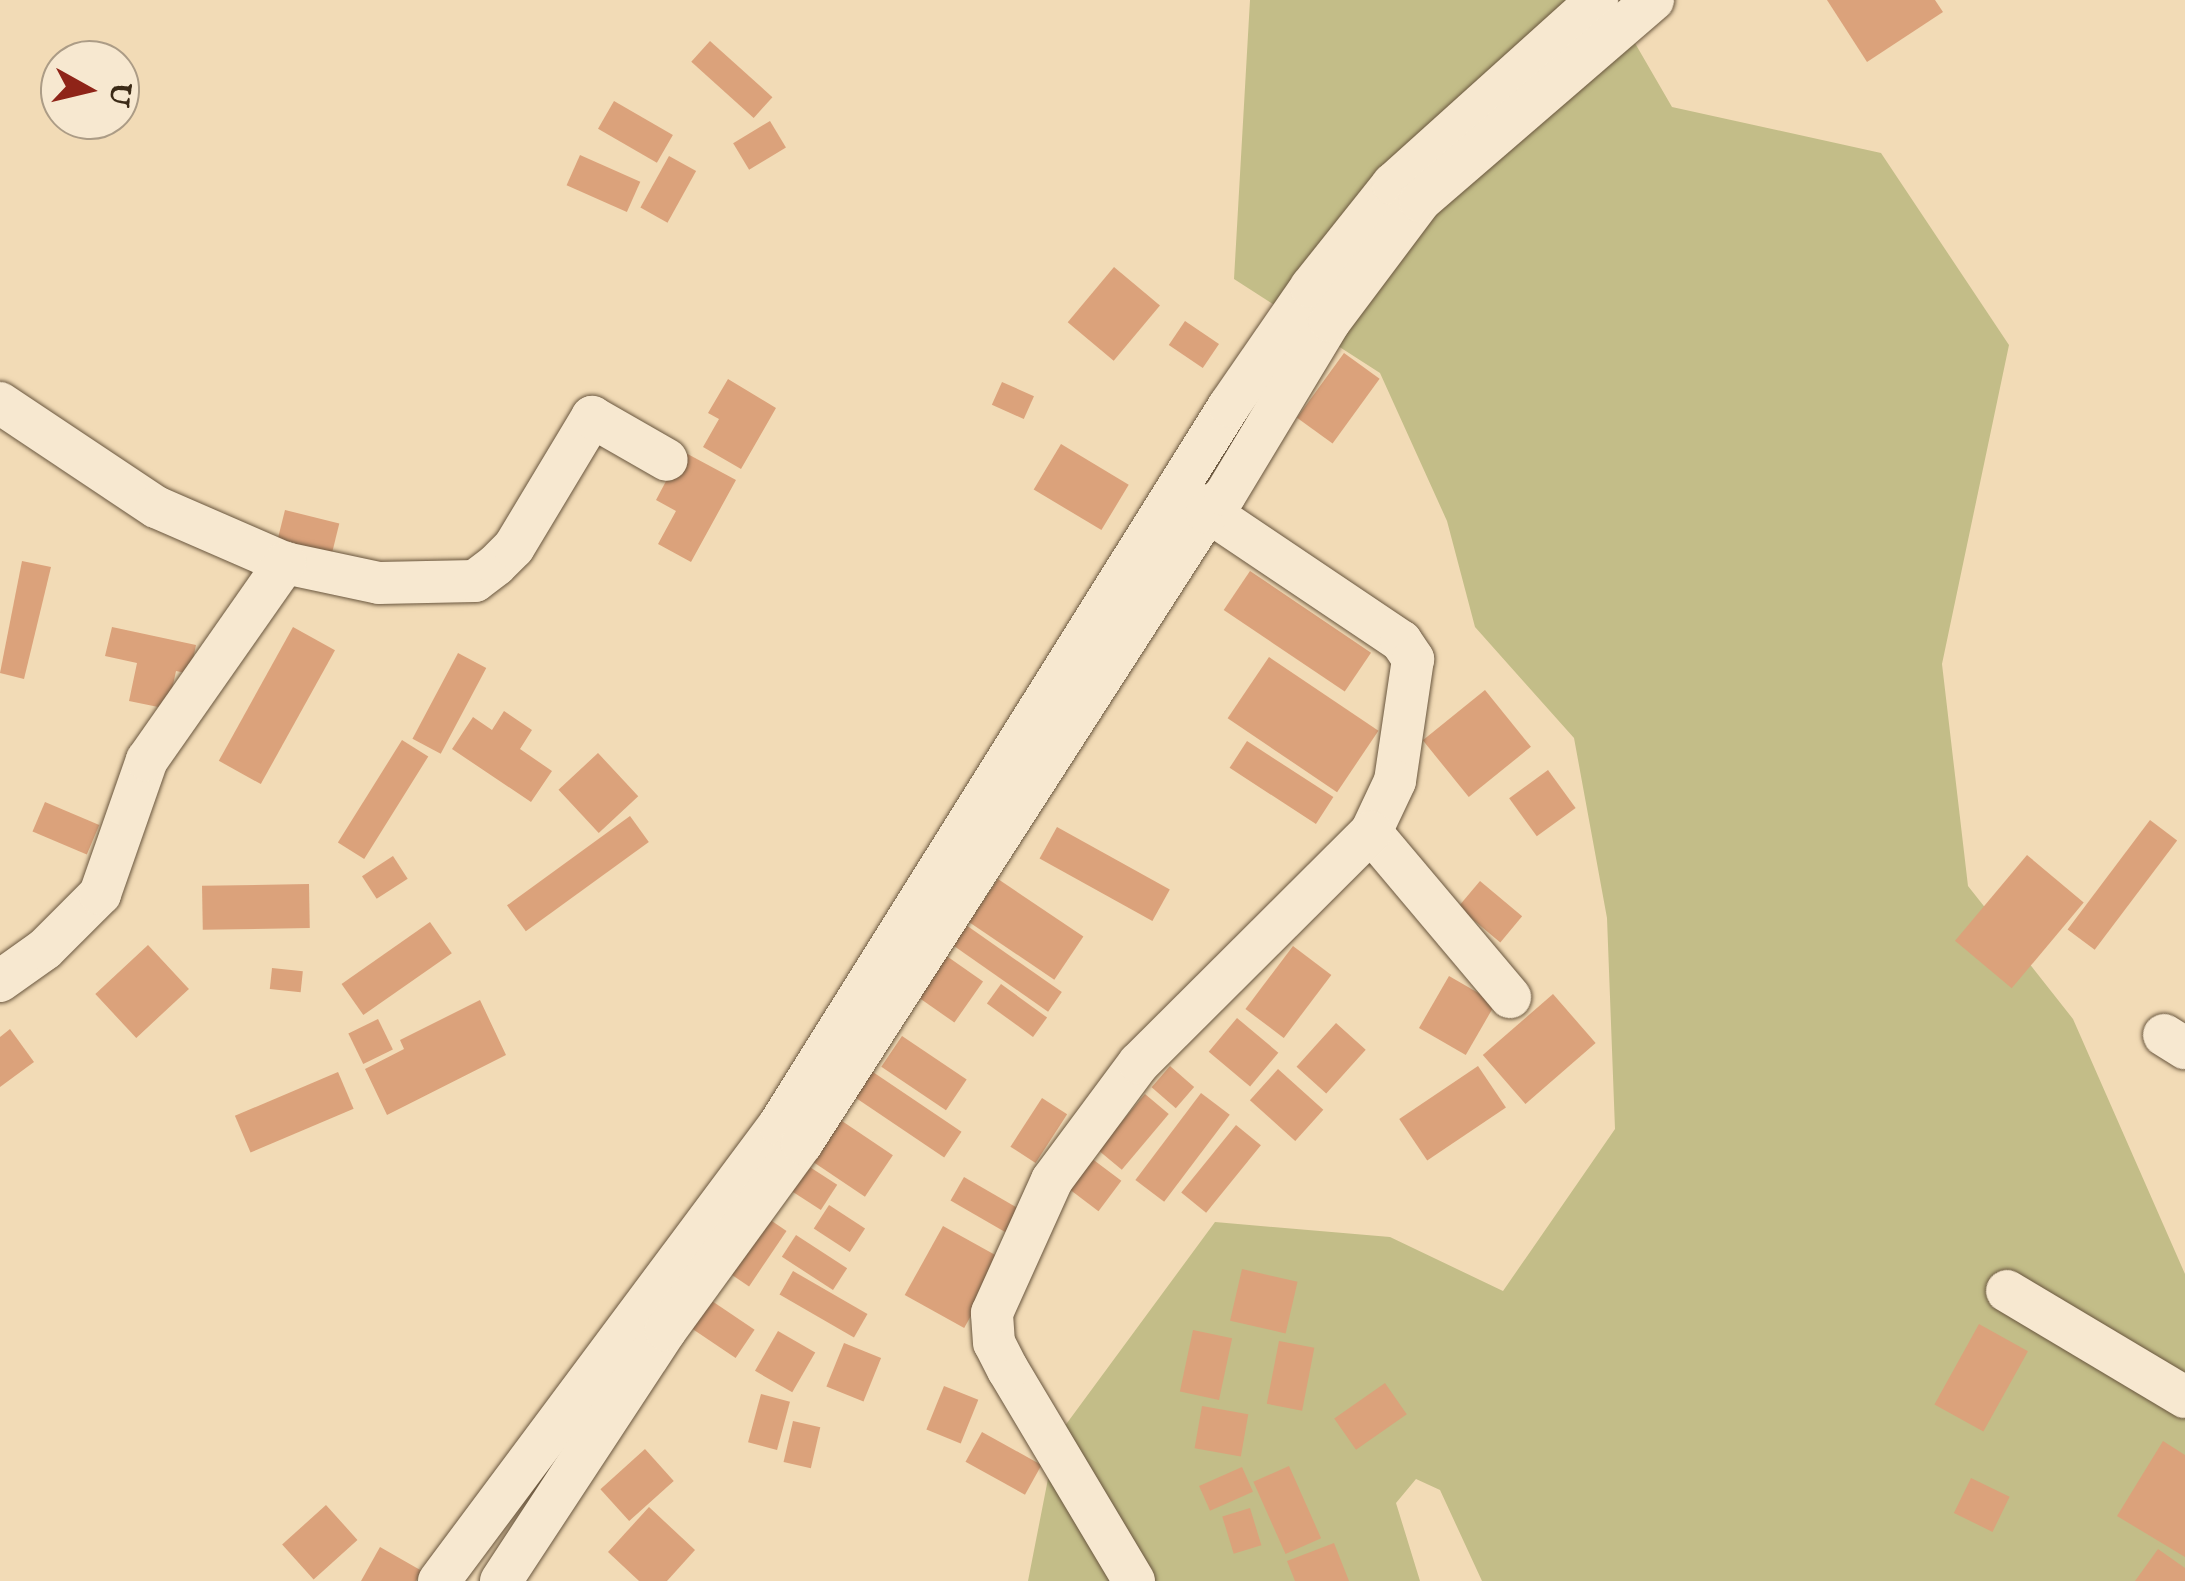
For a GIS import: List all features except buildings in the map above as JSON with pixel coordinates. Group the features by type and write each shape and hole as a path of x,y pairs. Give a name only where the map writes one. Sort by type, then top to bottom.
{"street":[{"path":"502,1581 666,1330 802,1143 1192,502 1312,288 1393,184 1597,0"},
{"path":"439,1581 780,1125 1192,502 1225,495 1330,322 1420,201 1654,0"},
{"path":"0,403 156,507 285,563 379,584 475,581 514,547 592,416 666,460"},
{"path":"1134,1581 1008,1370 994,1343 992,1313 1052,1180 1140,1063 1371,832 1395,782 1413,660 1401,641 1192,502"},
{"path":"0,980 44,949 100,894 147,760 285,563"},
{"path":"1371,832 1510,996"},
{"path":"2007,1291 2185,1397"}],"shaded area":[{"path":"1250,0 1610,0 1672,107 1881,153 2009,345 1942,664 1968,886 2073,1019 2185,1274 2185,1581 1482,1581 1440,1490 1416,1479 1396,1503 1420,1581 1028,1581 1056,1438 1215,1222 1390,1237 1503,1291 1615,1129 1607,918 1574,738 1475,627 1447,521 1380,373 1234,279"}]}
